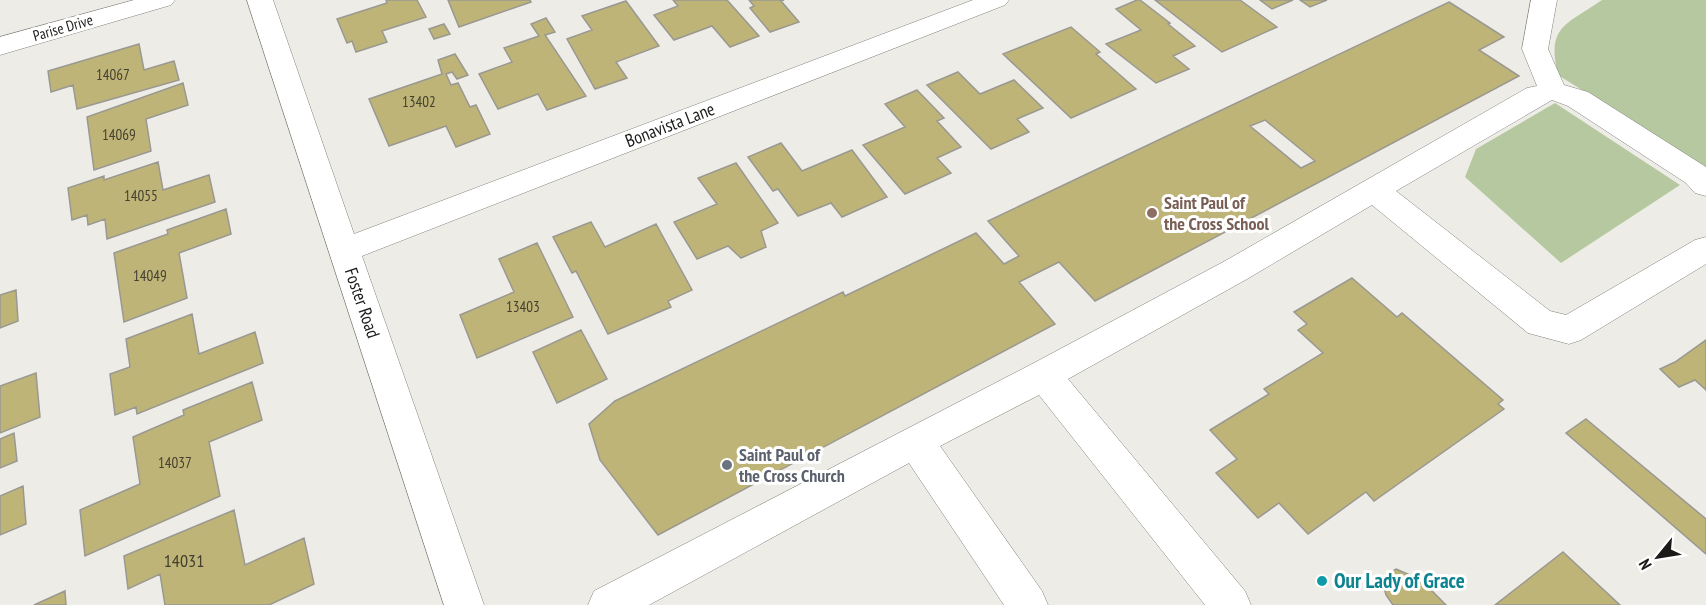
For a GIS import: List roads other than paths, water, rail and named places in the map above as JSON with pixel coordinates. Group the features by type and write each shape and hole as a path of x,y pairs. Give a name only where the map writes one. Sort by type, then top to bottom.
{"street":[{"name":"Parise Drive","path":"0,46 162,0"},
{"name":"Foster Road","path":"260,0 464,605"},
{"name":"Bonavista Lane","path":"345,250 996,0"},
{"path":"1544,0 1541,6 1535,49 1553,92"},
{"path":"608,605 915,441 1044,375 1236,270 1537,95 1553,92 1578,99 1696,175 1706,185"},
{"path":"1374,189 1540,323 1569,330 1706,249"},
{"path":"1044,375 1231,605"},
{"path":"915,441 1028,605"}],"place":[{"name":"Saint Paul of the Cross School","path":"1152,213"},
{"name":"Saint Paul of the Cross Church","path":"727,465"},
{"name":"Our Lady of Grace","path":"1322,581"}]}
